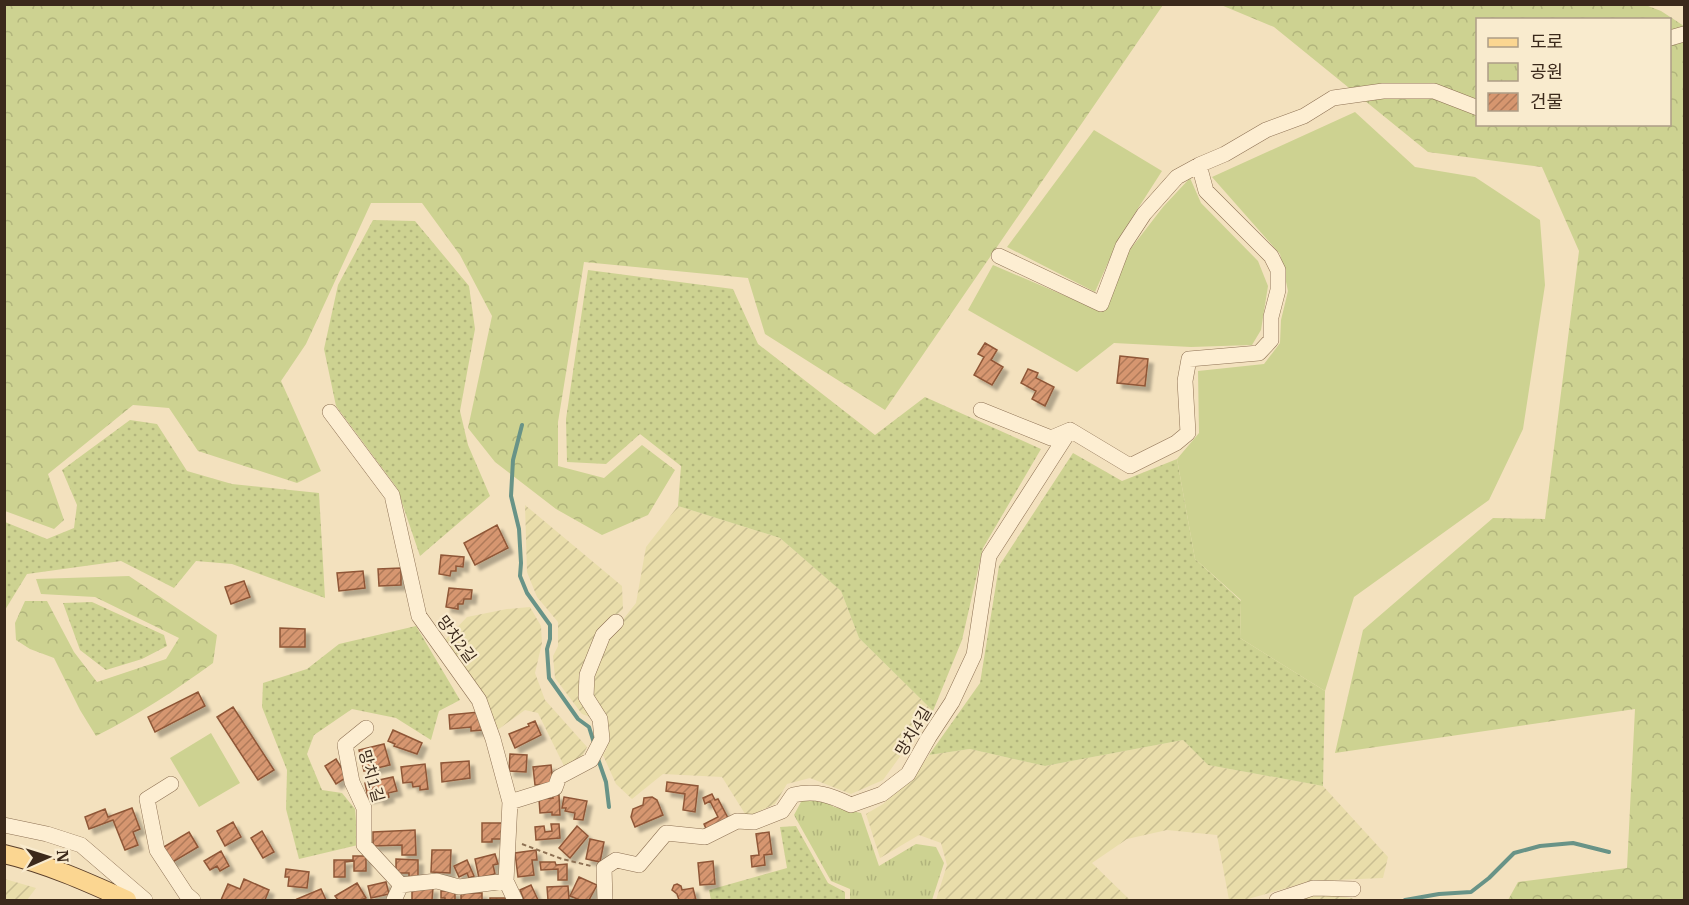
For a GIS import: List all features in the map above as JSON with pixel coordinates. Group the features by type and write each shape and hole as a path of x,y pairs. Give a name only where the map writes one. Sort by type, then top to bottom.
{"main road":[{"path":"4,854 28,859 127,900"}],"street":[{"path":"999,256 1101,304 1123,246 1144,214 1177,177 1199,165 1225,154 1266,130 1304,116 1333,98 1383,92 1434,91 1476,107"},
{"path":"981,410 1051,438 1070,430 1130,466 1176,443 1188,433 1185,381 1189,359 1259,352 1271,340 1271,317 1278,290 1278,270 1271,256 1206,191 1199,165"},
{"name":"망치2길","path":"330,412 392,495 418,616 478,700 510,802 506,881 515,900"},
{"name":"망치4길","path":"604,868 616,860 639,865 666,833 705,837 737,821 754,822 782,811 793,795 810,791 851,805 882,794 908,774 952,702 974,655 989,556 1070,430"},
{"path":"510,802 555,788 559,777 591,760 602,739 600,719 586,697 587,675 603,635 616,622"},
{"name":"망치1길","path":"366,728 345,745 352,782 364,807 364,845 401,885"},
{"path":"171,784 147,799 157,850 186,894 194,900"},
{"path":"4,825 81,844 145,900"},
{"path":"604,868 605,900"},
{"path":"394,900 401,885 437,881 459,887 506,881"},
{"path":"1277,900 1313,888 1353,889"}],"path":[{"path":"508,842 530,846 562,860 604,868"}],"shaded area":[{"path":"525,505 622,586 623,609 599,631 582,673 596,719 582,714 555,678 553,656 558,646 558,622 537,597 527,572"},
{"path":"678,506 780,538 841,591 859,638 933,711 883,780 851,794 810,778 787,784 775,804 747,817 722,777 663,774 632,799 616,784 603,755 607,748 607,720 593,695 595,676 607,640 636,603 646,547"},
{"path":"530,607 541,626 542,643 535,673 545,700 587,747 581,759 564,766 538,713 525,710 496,731 483,696 445,640 467,617"},
{"path":"1183,740 1208,765 1323,786 1388,857 1383,878 1311,881 1248,899 1229,900 1217,835 1167,830 1127,839 1092,863 1130,900 936,900 947,865 941,843 919,835 880,858 866,814 883,804 912,779 929,755 970,749 1045,766"},
{"path":"5,879 36,888 27,900 5,900"},
{"path":"1314,892 1351,898 1356,900 1295,900"}],"green space":[{"path":"1643,4 1661,11 1684,26 1684,900 1508,900 1518,882 1627,868 1635,709 1335,753 1363,630 1493,518 1545,519 1579,251 1542,167 1428,152 1274,27 1221,5"},
{"path":"4,5 1163,5 885,410 765,334 748,278 584,262 558,422 558,466 604,478 642,445 675,470 648,515 602,535 556,509 495,462 468,428 492,316 460,255 422,203 371,203 306,344 281,381 321,471 297,483 198,451 169,408 133,405 48,474 64,520 54,529 5,511"},
{"path":"1355,112 1415,167 1475,177 1540,220 1545,285 1523,429 1489,500 1354,597 1325,691 1240,638 1241,600 1195,559 1177,459 1199,433 1198,371 1264,364 1280,343 1281,320 1288,291 1280,254 1212,177"},
{"path":"1094,130 1162,171 1119,238 1095,292 1007,247"},
{"path":"1190,178 1201,203 1258,261 1268,286 1261,330 1252,345 1191,347 1114,343 1077,372 968,310 993,265 1103,312 1129,251 1163,207"},
{"path":"373,220 415,221 469,286 475,329 460,411 468,445 490,496 420,556 397,488 336,406 324,349 338,285"},
{"path":"588,270 733,289 758,344 875,435 925,397 1041,449 983,548 962,640 933,711 859,638 841,591 780,538 678,506 681,466 640,434 606,464 567,462 566,419"},
{"path":"130,420 157,424 187,471 232,484 319,493 325,598 232,564 196,561 174,588 121,561 27,574 5,610 5,522 47,539 74,528 77,505 62,470"},
{"path":"1073,453 1122,481 1177,459 1195,559 1241,601 1240,638 1325,691 1323,786 1208,765 1183,740 1045,766 970,749 929,755 980,683 999,566"},
{"path":"129,576 217,635 213,663 156,702 96,736 54,658 30,649 16,640 15,623 25,601 47,601 74,652 97,682 166,659 179,638 95,597 41,594 36,579"},
{"path":"92,602 164,635 167,646 142,659 106,670 80,650 63,603"},
{"path":"416,626 460,700 439,711 431,740 396,718 352,709 314,735 307,754 322,790 342,793 355,809 358,845 299,859 286,809 287,770 262,707 263,683 307,669 339,644"},
{"path":"211,733 240,783 199,807 170,758"},
{"path":"819,798 834,807 861,813 879,866 916,844 936,847 944,863 932,900 850,900 850,889 831,881 794,815 802,800"},
{"path":"796,826 828,883 845,892 845,900 711,900 709,890 787,868 780,827"}],"building":[{"path":"985,343 997,350 991,360 1003,367 992,385 974,375 984,357 978,354"},
{"path":"1120,356 1148,359 1145,386 1117,383"},
{"path":"1028,369 1038,373 1036,378 1054,387 1045,406 1032,399 1036,391 1021,383"},
{"path":"497,525 508,548 475,565 464,543"},
{"path":"441,555 464,557 463,567 456,566 456,571 451,571 450,576 439,574"},
{"path":"401,568 401,585 379,586 378,569"},
{"path":"363,571 365,588 339,591 337,573"},
{"path":"244,581 250,597 231,604 225,587"},
{"path":"449,588 472,590 471,599 464,599 463,604 458,604 458,609 446,607"},
{"path":"280,628 305,629 305,647 280,647"},
{"path":"198,692 205,706 155,732 148,717"},
{"path":"233,707 274,770 258,780 217,717"},
{"path":"479,712 483,730 471,731 471,727 450,729 449,715"},
{"path":"535,721 541,735 515,748 509,734"},
{"path":"393,730 422,743 417,754 394,746 395,744 388,741"},
{"path":"384,744 390,765 364,771 359,750"},
{"path":"510,754 527,755 526,772 509,771"},
{"path":"336,759 347,777 336,784 325,766"},
{"path":"469,761 470,778 442,782 441,763"},
{"path":"425,764 428,789 420,790 420,786 413,787 412,782 403,783 401,767"},
{"path":"551,765 553,784 535,785 533,767"},
{"path":"393,777 397,791 388,793 389,797 379,800 378,796 368,798 365,783"},
{"path":"667,782 698,786 695,812 683,810 685,794 666,791"},
{"path":"712,794 715,800 718,799 729,820 707,831 704,824 718,817 710,801 705,804 703,798"},
{"path":"552,795 559,795 560,815 552,815 552,812 540,813 539,799 553,798"},
{"path":"564,797 587,801 583,820 574,819 575,813 562,808"},
{"path":"652,797 657,800 663,815 635,827 631,817 633,809 643,805 644,798"},
{"path":"132,808 140,829 133,832 138,845 125,850 113,820 89,829 85,817 105,809 108,817"},
{"path":"233,822 241,837 225,846 217,831"},
{"path":"482,823 504,823 504,839 482,842"},
{"path":"551,824 559,824 560,838 536,840 535,827 544,826 545,832 552,831"},
{"path":"577,826 588,836 570,858 559,848"},
{"path":"415,830 416,855 402,855 402,845 373,846 373,832"},
{"path":"262,831 274,852 263,858 251,838"},
{"path":"189,832 198,847 171,863 162,848"},
{"path":"769,832 772,854 764,855 765,865 752,867 751,856 759,855 756,834"},
{"path":"590,839 604,842 600,862 586,859"},
{"path":"432,850 451,850 450,873 431,872"},
{"path":"536,850 537,860 532,860 534,875 518,877 515,853"},
{"path":"221,851 229,866 220,871 217,866 210,870 204,861"},
{"path":"495,854 498,864 493,865 495,874 479,878 475,859"},
{"path":"353,856 366,856 366,871 354,871 354,861 345,862 345,877 334,877 334,860 353,860"},
{"path":"396,859 418,860 418,877 409,877 409,873 396,873"},
{"path":"467,860 474,876 469,878 467,873 459,877 454,866"},
{"path":"713,861 715,884 700,885 698,863"},
{"path":"540,862 555,862 556,865 567,864 567,880 558,880 558,869 541,870"},
{"path":"286,869 309,872 307,888 288,886 289,877 285,877"},
{"path":"579,877 597,885 589,900 580,900 570,896"},
{"path":"244,879 269,890 265,900 221,900 228,884 240,889"},
{"path":"386,882 389,894 371,898 368,886"},
{"path":"357,883 366,898 338,900 335,896"},
{"path":"677,884 682,890 693,888 696,900 679,900 677,894 672,890"},
{"path":"531,885 538,900 524,900 520,890"},
{"path":"568,886 569,900 548,900 547,887"},
{"path":"412,888 433,888 432,900 412,900"},
{"path":"321,889 326,900 297,899"},
{"path":"441,891 455,891 455,900 441,898"},
{"path":"461,893 482,893 482,900 461,900"},
{"path":"490,898 506,898 506,900 490,900"}],"waterway":[{"path":"522,425 513,460 511,496 519,529 520,576 527,593 550,625 547,649 549,678 578,719 589,727 594,743"},
{"path":"598,759 606,782 609,807"},
{"path":"1405,900 1439,894 1471,892 1514,853 1540,846 1573,843 1609,852"}]}
